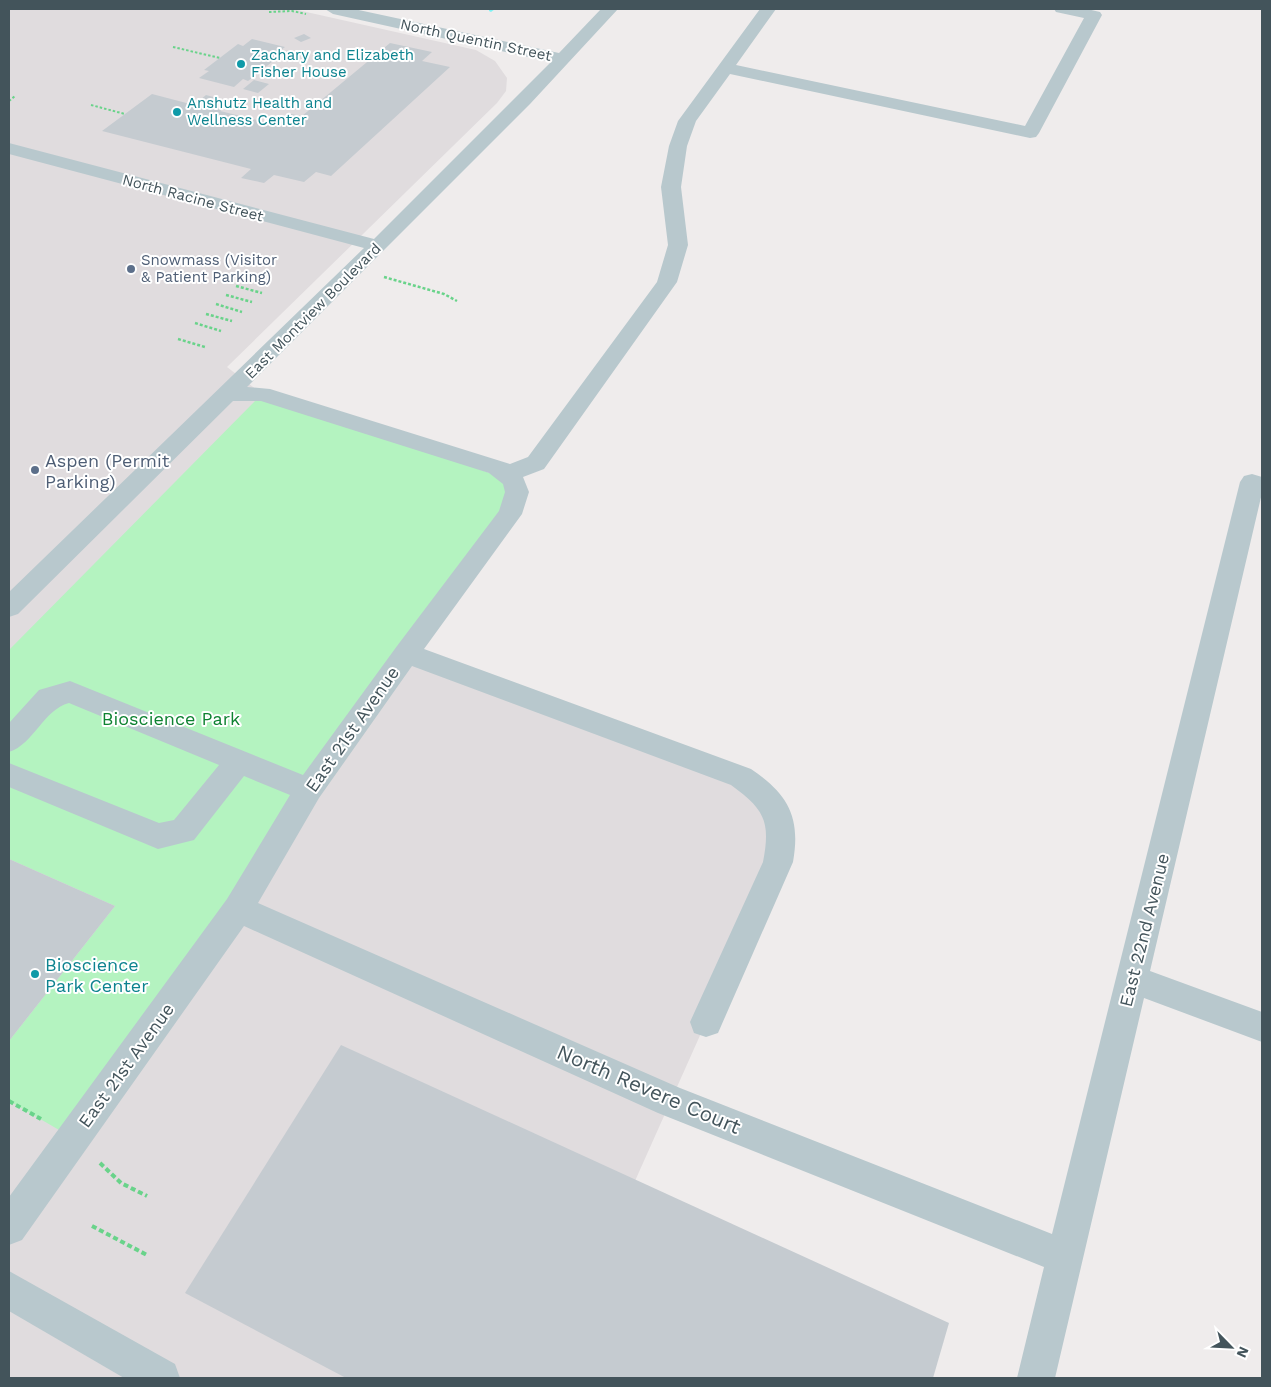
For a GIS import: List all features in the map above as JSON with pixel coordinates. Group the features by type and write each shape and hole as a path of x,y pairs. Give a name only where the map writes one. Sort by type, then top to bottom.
{"street":[{"name":"North Quentin Street","path":"333,9 385,14 561,59"},
{"name":"East Montview Boulevard","path":"9,607 378,246 524,100 610,9"},
{"path":"228,394 262,394 497,467 509,473 536,463 667,282 678,245 672,187 678,146 687,121 768,9"},
{"path":"726,68 1030,133 1094,15 1062,9"},
{"name":"North Racine Street","path":"9,148 378,246"},
{"name":"East 21st Avenue","path":"9,1227 238,909 309,790 406,653 510,514 518,492 516,482 509,473"},
{"name":"East 22nd Avenue","path":"1036,1378 1132,979 1257,483"},
{"path":"406,653 741,777 762,791 775,806 783,840 778,862 706,1022"},
{"path":"9,741 50,698 70,692 240,760 309,790"},
{"path":"9,775 158,836 183,831 240,760"},
{"name":"North Revere Court","path":"238,909 670,1101 1064,1257"},
{"path":"1132,979 1262,1027"},
{"path":"9,1290 161,1378"}],"path":[{"path":"173,47 220,58"},
{"path":"9,101 15,96"},
{"path":"91,105 125,114"},
{"path":"379,276 444,294 456,301"},
{"path":"236,286 262,293"},
{"path":"226,295 252,302"},
{"path":"216,304 242,312"},
{"path":"206,314 232,321"},
{"path":"195,323 222,331"},
{"path":"178,339 205,347"},
{"path":"121,1183 147,1196"},
{"path":"92,1226 147,1255"}],"shaded area":[{"path":"9,9 293,9 476,50 495,61 507,78 506,91 497,103 227,367 262,394 406,653 741,777 780,822 706,1022 547,1378 9,1378"}],"green space":[{"name":"Bioscience Park","path":"262,394 516,482 510,514 73,1138 9,1101 9,1041 115,906 9,859 9,650"}],"building":[{"path":"304,34 311,38 301,42 294,38"},
{"name":"Zachary and Elizabeth Fisher House","path":"252,39 285,47 277,53 282,54 248,81 243,79 234,87 199,78 209,71 204,70 238,44 243,46"},
{"name":"Anshutz Health and Wellness Center","path":"390,43 432,52 422,61 450,67 331,176 316,172 304,182 274,175 264,183 241,178 251,169 102,131 152,94 194,105 206,95 232,102 220,111 278,125 291,114 302,116"},
{"path":"254,80 269,84 258,93 243,89"},
{"name":"Bioscience Park Center","path":"9,859 115,906 9,1041"},
{"path":"341,1045 949,1323 933,1378 346,1378 185,1293"}],"place":[{"name":"Zachary and Elizabeth Fisher House","path":"241,64"},
{"name":"Anshutz Health and Wellness Center","path":"177,112"},
{"name":"Snowmass (Visitor & Patient Parking)","path":"131,269"},
{"name":"Aspen (Permit Parking)","path":"35,470"},
{"name":"Bioscience Park Center","path":"35,974"}]}
